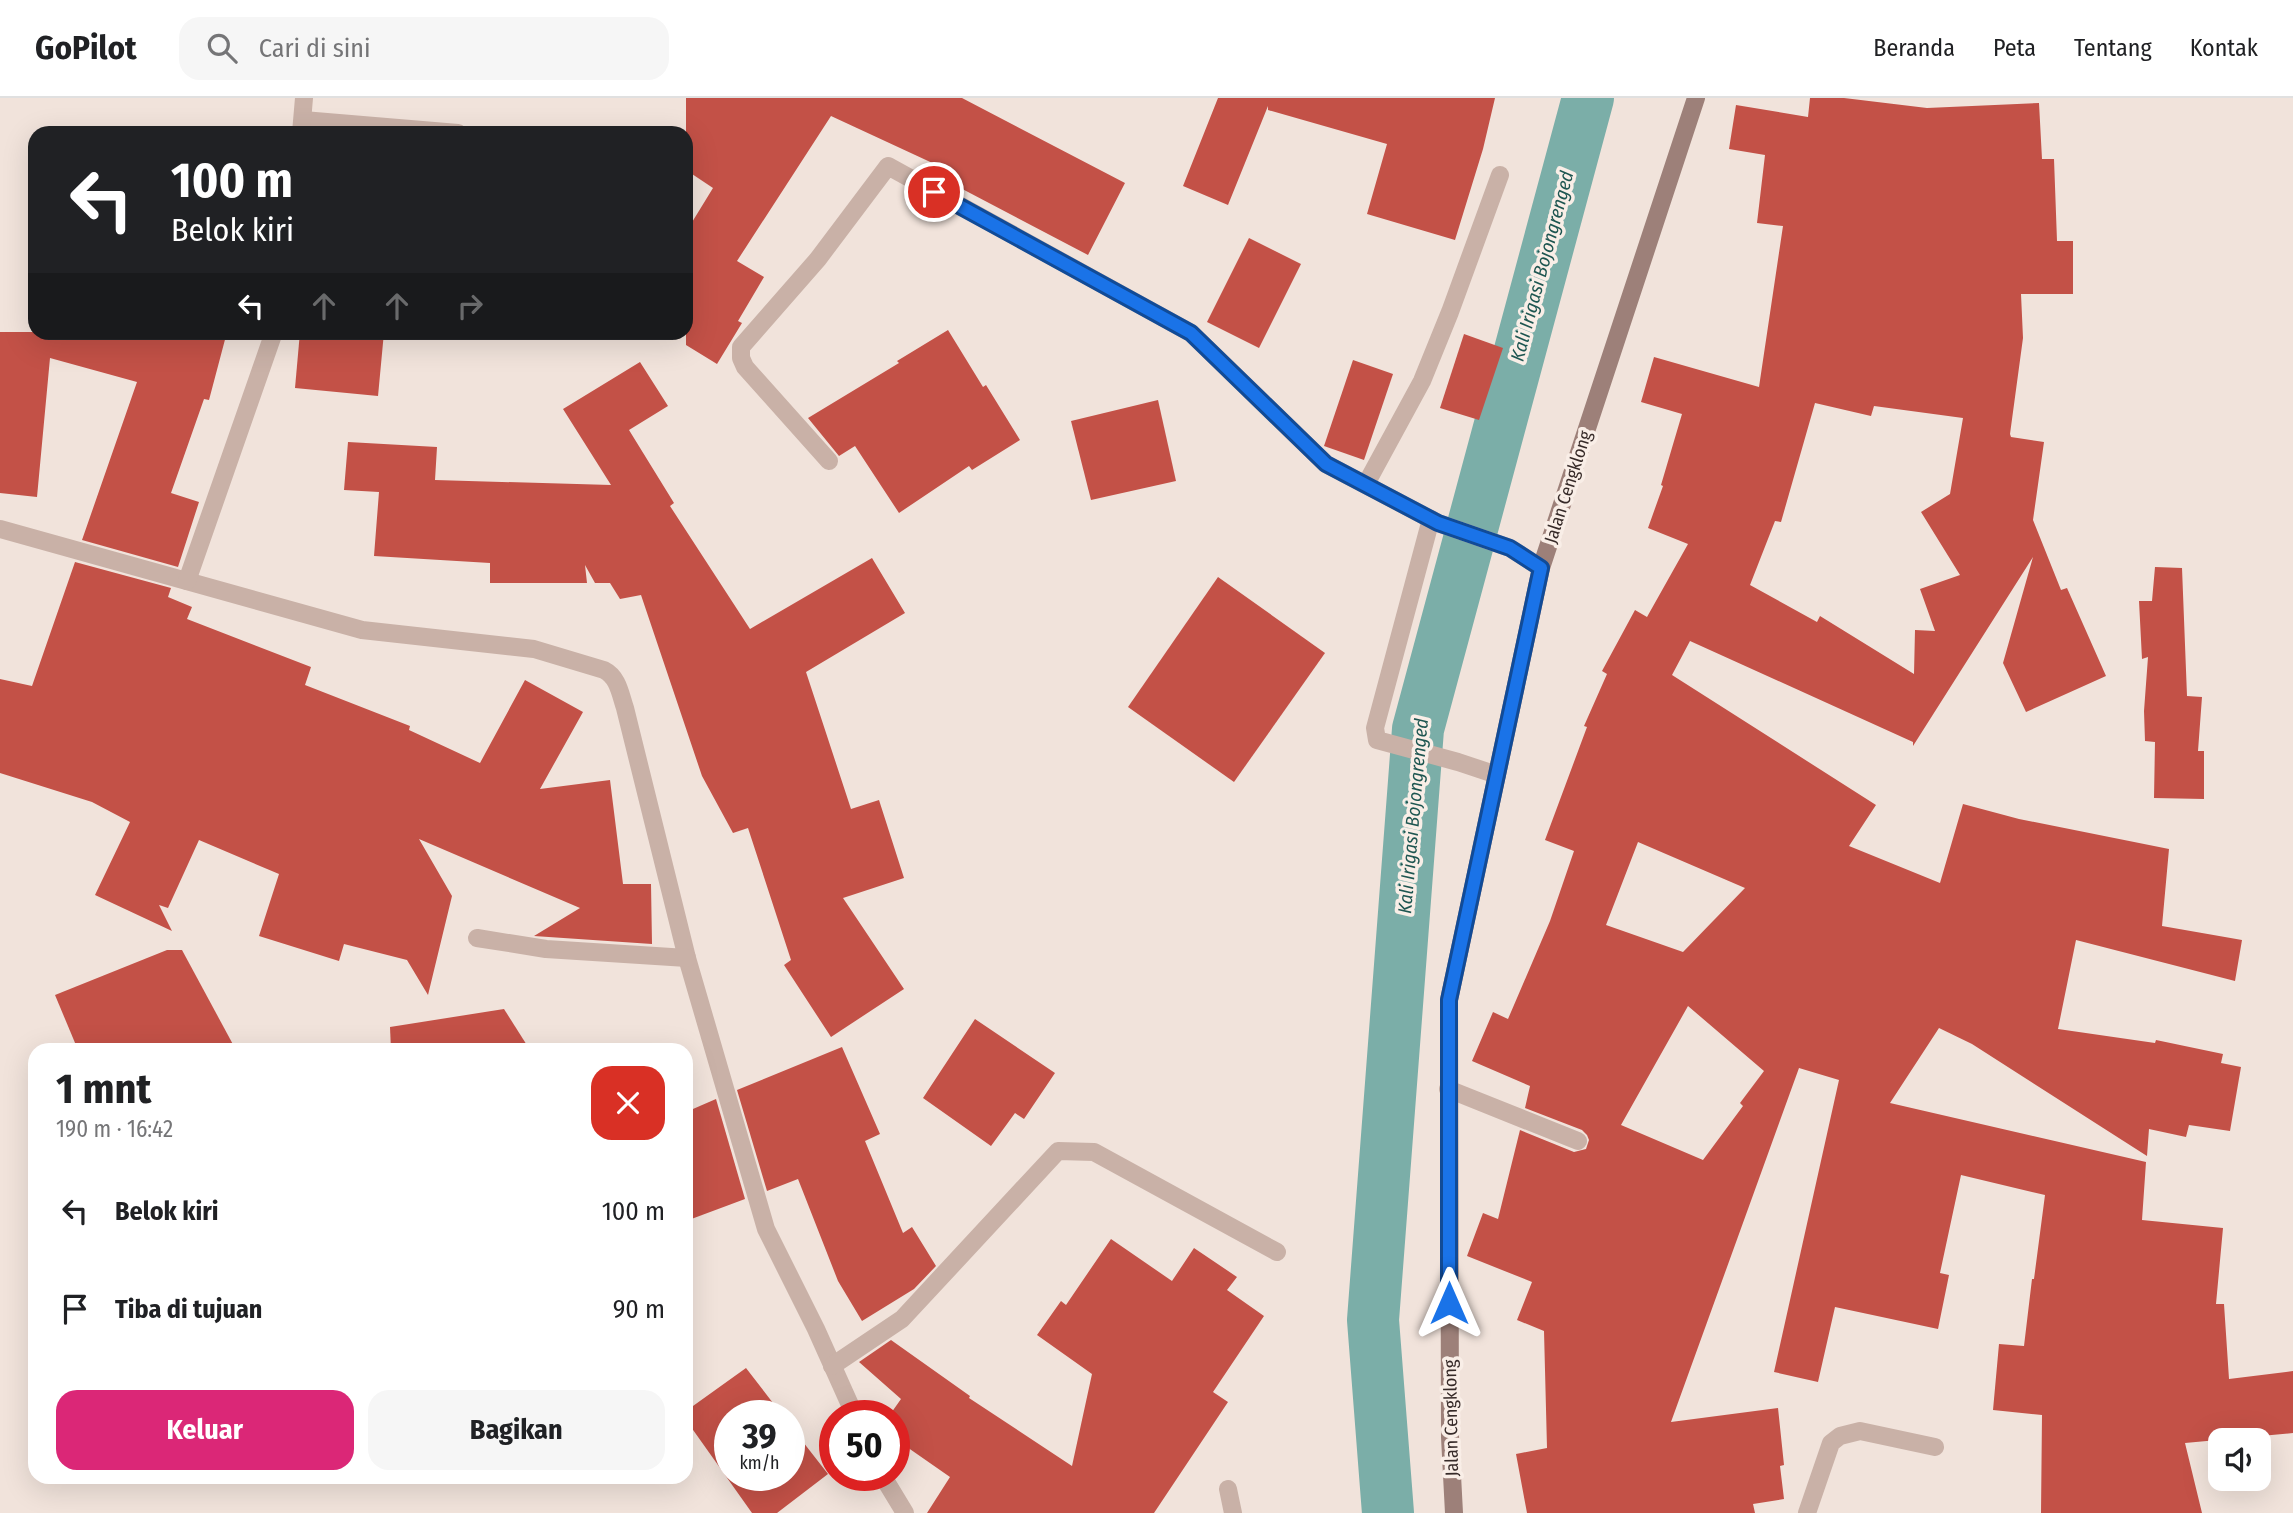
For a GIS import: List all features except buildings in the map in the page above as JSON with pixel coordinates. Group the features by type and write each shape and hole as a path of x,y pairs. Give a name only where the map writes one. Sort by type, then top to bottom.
{"main road":[{"name":"Jalan Cengklong","path":"1454,1513 1450,1437 1449,1000 1541,568 1696,98"}],"street":[{"path":"302,126 304,98"},
{"path":"829,461 745,367 741,358 741,346 818,259 888,166 1191,333 1326,464 1434,521 1510,548 1541,568"},
{"path":"1366,484 1422,381 1500,175"},
{"path":"187,580 271,340"},
{"path":"1434,521 1375,728 1377,740 1497,775"},
{"path":"0,529 362,630 534,649 611,674 618,684 625,708 687,958 766,1229 848,1400"},
{"path":"477,938 546,949 687,958"},
{"path":"1448,1088 1578,1141"},
{"path":"832,1366 902,1319 1058,1151 1094,1152 1277,1252"},
{"path":"1807,1513 1831,1443 1840,1436 1860,1431 1935,1447"},
{"path":"1228,1489 1233,1513"},
{"path":"892,1491 905,1513"}],"waterway":[{"name":"Kali Irigasi Bojongrenged","path":"1388,1513 1373,1320 1418,729 1588,98"}],"route":[{"path":"934,192 1191,333 1326,464 1438,523 1510,548 1541,568 1449,1000 1449,1303"}]}
